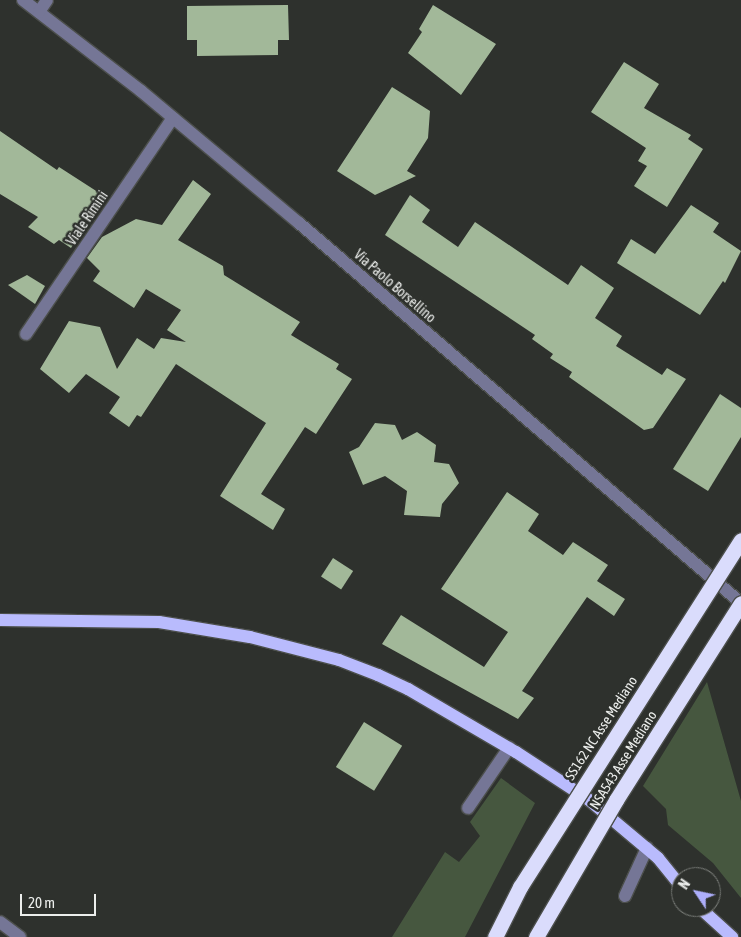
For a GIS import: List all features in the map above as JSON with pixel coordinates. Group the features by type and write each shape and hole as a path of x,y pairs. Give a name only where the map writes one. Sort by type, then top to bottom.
{"highway":[{"name":"SS162 NC Asse Mediano","path":"495,937 520,887 741,540"},
{"name":"NSA543 Asse Mediano","path":"536,937 616,800 741,603"}],"main road":[{"path":"0,620 159,622 250,637 338,660 378,675 408,689 509,748 589,800 647,848 671,874"},
{"path":"710,917 732,937"}],"street":[{"name":"Via Paolo Borsellino","path":"23,0 173,118 741,603"},
{"path":"39,12 47,0"},
{"name":"Viale Rimini","path":"26,334 173,118"},
{"path":"468,808 509,748"},
{"path":"625,896 647,848"},
{"path":"0,922 20,937"}],"green space":[{"path":"707,682 741,801 741,898 721,873 721,867 716,867 668,825 666,809 643,786"},
{"path":"501,778 535,803 465,937 392,937 445,852 459,862 480,836 470,822"}],"building":[{"path":"288,5 289,40 278,40 278,55 197,56 197,40 187,40 187,6"},
{"path":"433,5 496,44 461,95 408,53 422,32 419,29"},
{"path":"624,62 659,84 644,108 691,135 688,139 703,149 667,207 634,186 647,166 638,161 646,148 591,112"},
{"path":"392,87 430,111 428,138 407,171 416,176 375,195 337,171"},
{"path":"0,131 57,170 59,167 104,196 71,248 59,240 54,244 28,227 38,217 0,194"},
{"path":"193,180 211,194 178,240 223,266 224,275 300,322 291,335 339,364 336,369 352,379 316,434 305,427 261,494 285,509 273,530 220,496 266,423 176,364 141,417 137,415 129,427 109,413 120,397 86,374 69,393 40,369 69,321 100,327 117,369 137,338 154,349 161,338 186,342 167,330 181,310 146,289 134,308 93,281 100,271 87,258 102,237 136,219 162,225"},
{"path":"410,195 430,210 422,222 458,247 475,222 568,285 581,265 614,288 595,318 622,336 616,346 662,375 667,368 686,379 653,428 644,430 569,377 572,372 550,358 553,354 532,339 535,335 385,235"},
{"path":"691,205 719,223 713,232 741,251 725,283 723,281 700,315 617,263 631,239 655,254"},
{"path":"27,275 45,286 35,304 8,285"},
{"path":"720,394 741,408 741,437 708,491 673,469"},
{"path":"375,423 395,425 402,440 417,432 436,445 434,462 449,464 459,483 442,504 440,517 404,515 407,491 385,476 363,485 349,452 359,447"},
{"path":"507,492 539,514 528,531 563,555 573,542 608,565 597,581 625,599 614,616 587,597 522,691 534,698 518,719 382,644 401,615 484,667 508,632 441,589"},
{"path":"333,558 353,571 341,590 321,576"},
{"path":"364,722 402,746 374,791 336,767"}]}
